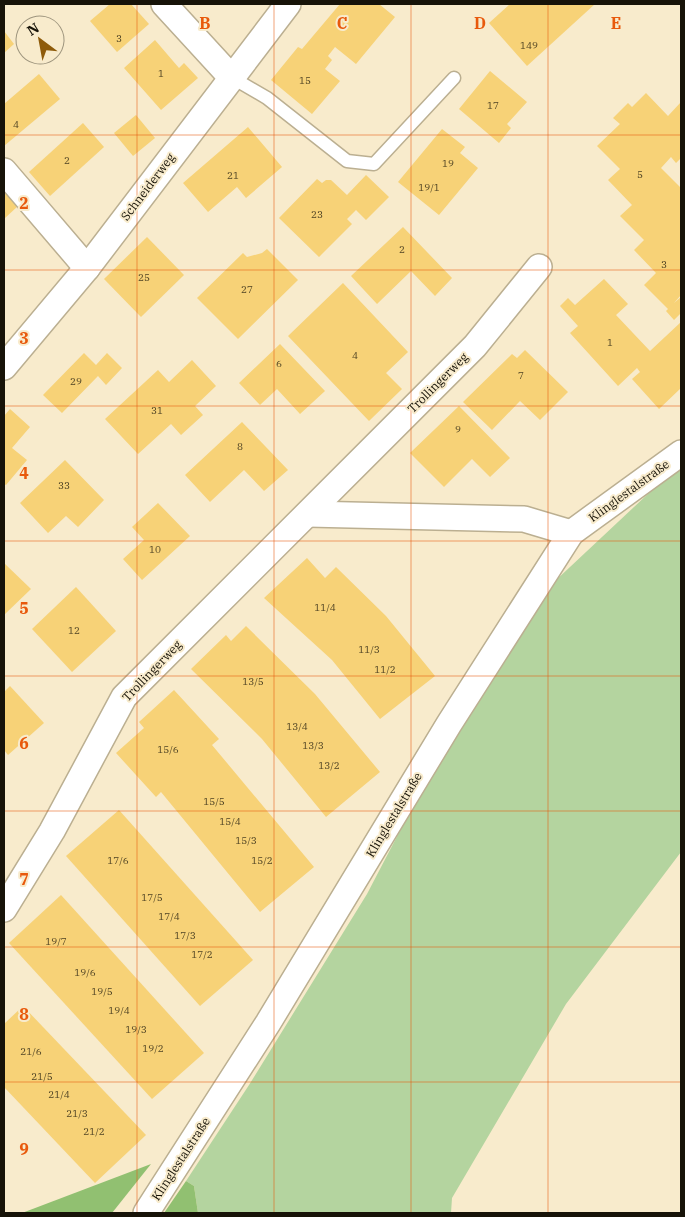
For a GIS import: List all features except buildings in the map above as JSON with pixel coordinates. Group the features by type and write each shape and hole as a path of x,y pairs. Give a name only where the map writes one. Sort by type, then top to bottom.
{"street":[{"path":"164,4 231,77"},
{"name":"Schneiderweg","path":"4,367 87,268 288,4"},
{"path":"4,171 87,268"},
{"name":"Trollingerweg","path":"4,909 52,831 124,697 475,346 539,267"},
{"name":"Klinglestalstraße","path":"146,1213 268,1023 449,724 571,533 681,453"},
{"path":"308,514 524,519 571,533"}],"lane":[{"path":"231,77 267,98 347,162 374,164 454,78"}],"green space":[{"path":"681,467 681,852 566,1004 452,1198 451,1213 198,1213 194,1186 186,1181 249,1085 367,894 428,777 554,582 666,477"},
{"path":"151,1164 112,1213 22,1213"},
{"path":"186,1181 194,1186 198,1213 164,1213"}]}
